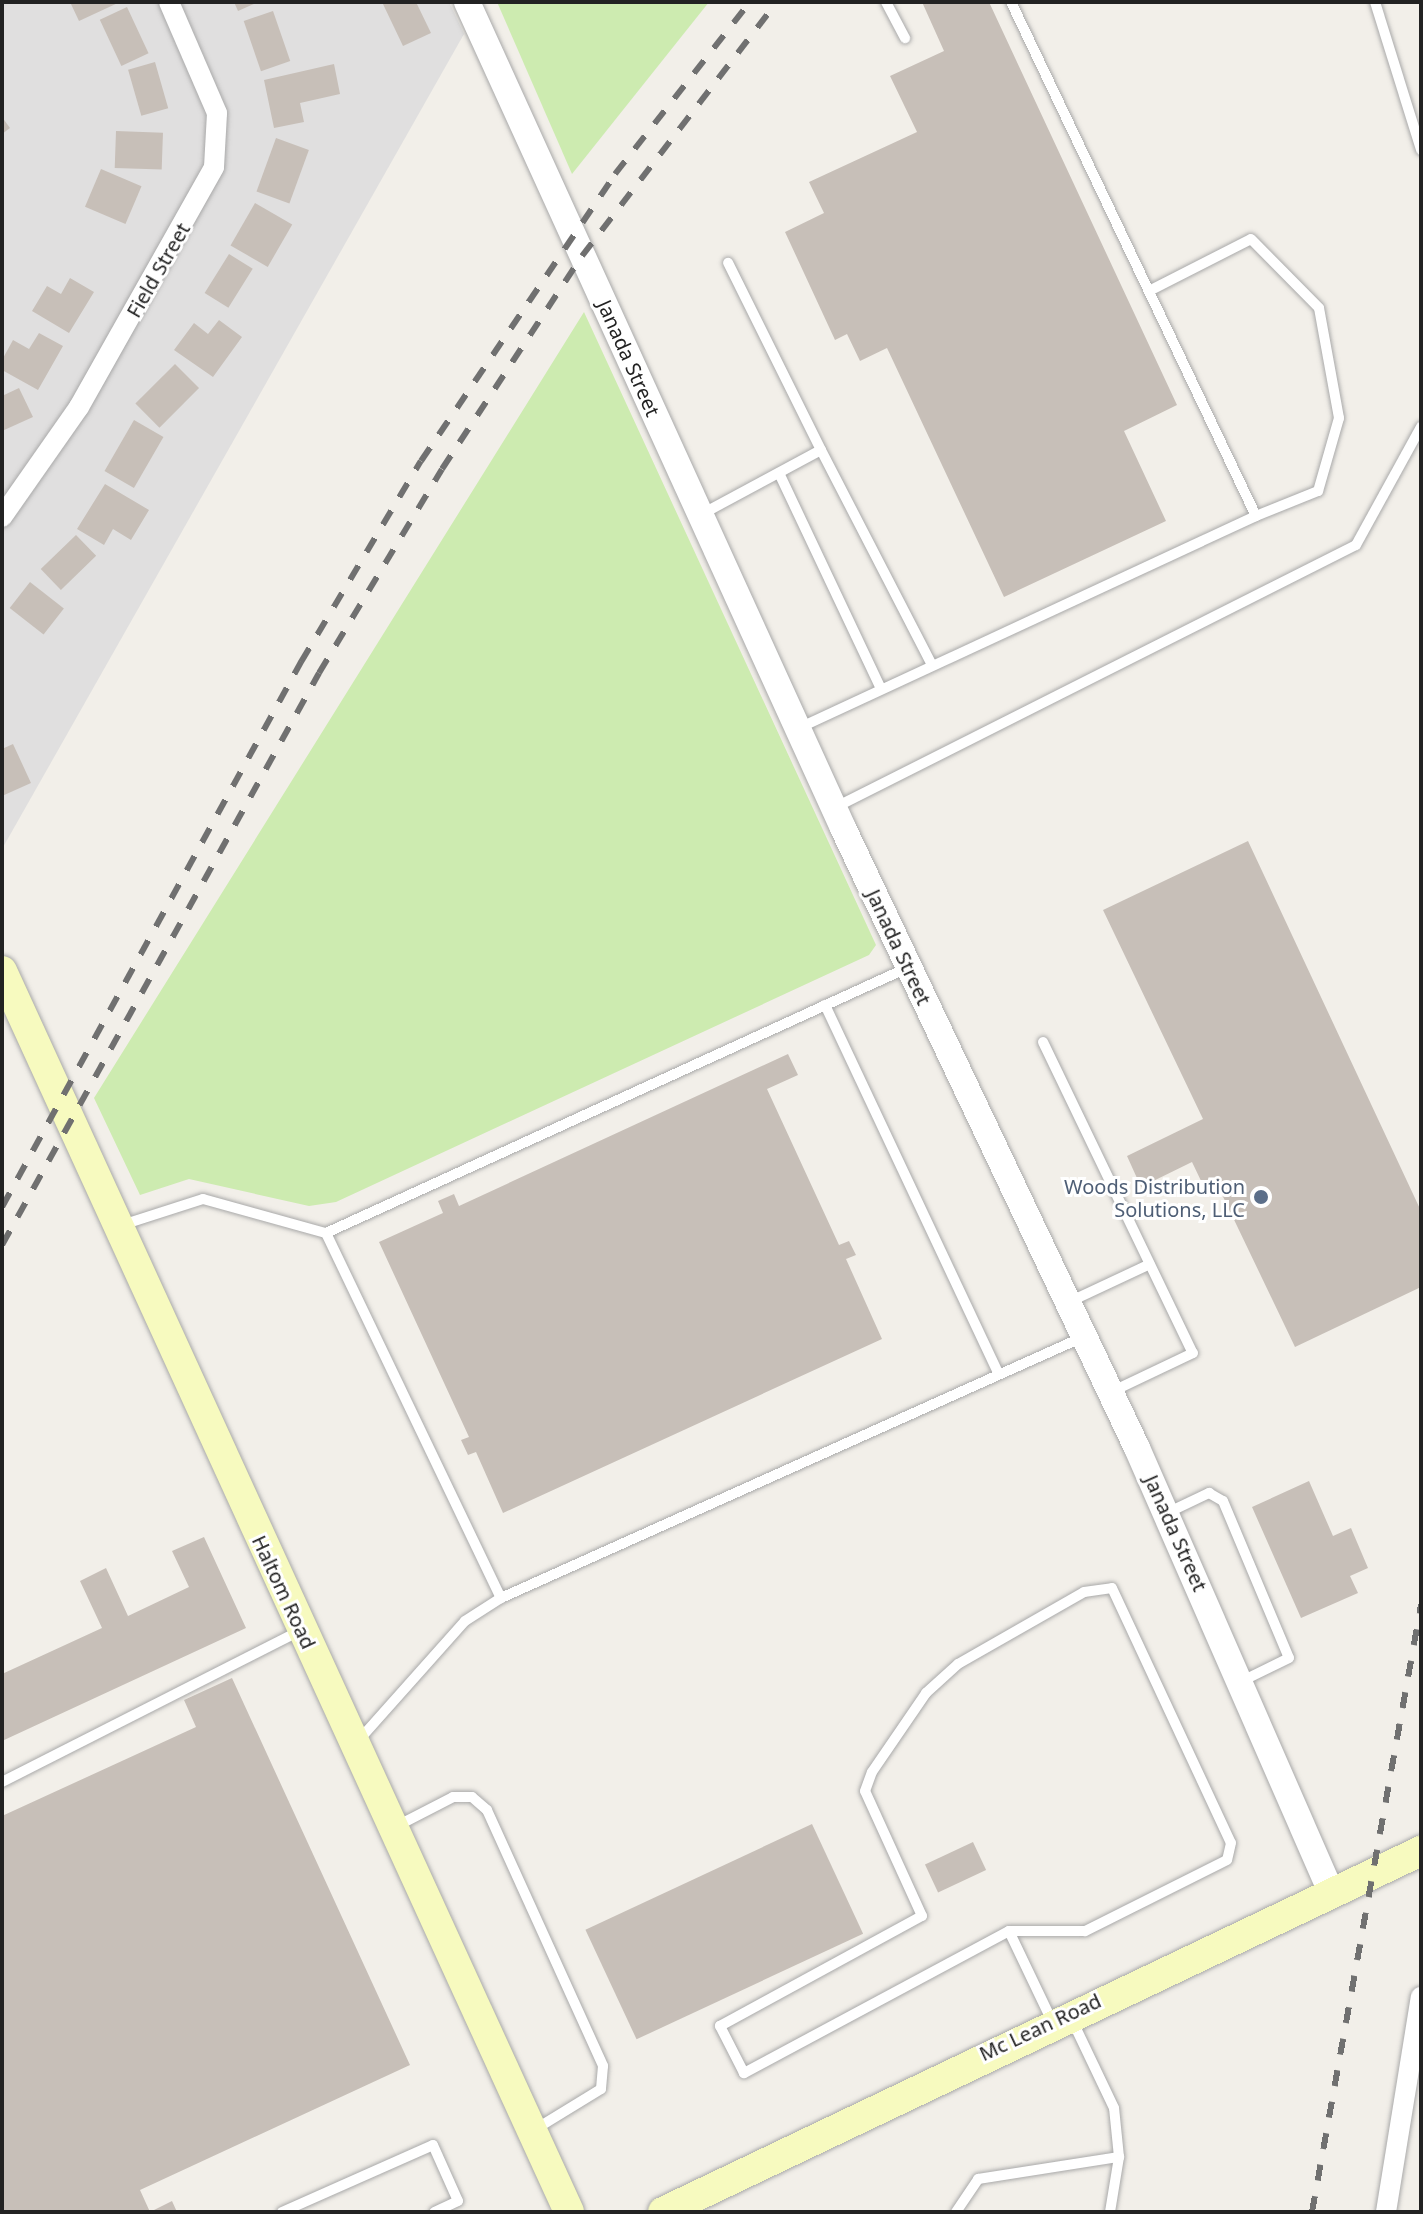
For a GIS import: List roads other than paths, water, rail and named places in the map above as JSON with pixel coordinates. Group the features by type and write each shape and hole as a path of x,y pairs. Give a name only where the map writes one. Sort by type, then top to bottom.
{"main road":[{"name":"Haltom Road","path":"2,971 569,2212"},
{"name":"Mc Lean Road","path":"663,2212 1061,2017 1421,1851"}],"street":[{"name":"Field Street","path":"2,517 79,407 214,167 217,113 169,2"},
{"name":"Janada Street","path":"467,2 834,808 1167,1513 1331,1892"},
{"path":"1386,2212 1421,1997"}],"lane":[{"path":"886,2 905,38"},
{"path":"1011,2 1256,516"},
{"path":"1375,2 1421,150"},
{"path":"798,729 1256,516 1318,491 1339,418 1319,308 1251,239 1149,291"},
{"path":"728,263 932,665"},
{"path":"834,808 1356,545 1421,427"},
{"path":"700,515 821,450"},
{"path":"779,473 881,689"},
{"path":"118,1226 203,1199 326,1233 909,967"},
{"path":"825,1005 999,1374"},
{"path":"1043,1042 1193,1353 1111,1392"},
{"path":"326,1233 501,1598"},
{"path":"1069,1302 1150,1264"},
{"path":"355,1745 465,1621 501,1598 1085,1336"},
{"path":"1167,1513 1209,1493 1223,1501 1289,1658 1240,1682"},
{"path":"1112,1588 1231,1843 1227,1860 1085,1931 1009,1931 744,2073 720,2026 922,1916 865,1791 872,1772 926,1693 958,1664 1084,1592 1112,1588"},
{"path":"2,1782 301,1630"},
{"path":"393,1828 453,1797 472,1797 487,1810 603,2066 601,2089 532,2131"},
{"path":"1009,1931 1114,2108 1119,2157 1110,2212"},
{"path":"282,2212 433,2145 458,2201 434,2212"},
{"path":"956,2212 978,2179 1119,2157"}],"railway":[{"path":"2,1207 301,662 421,461 615,174 750,2"},
{"path":"2,1245 319,673 442,469 582,256 777,2"},
{"path":"1312,2212 1421,1605"}],"place":[{"name":"Woods Distribution Solutions, LLC","path":"1261,1197"}]}
